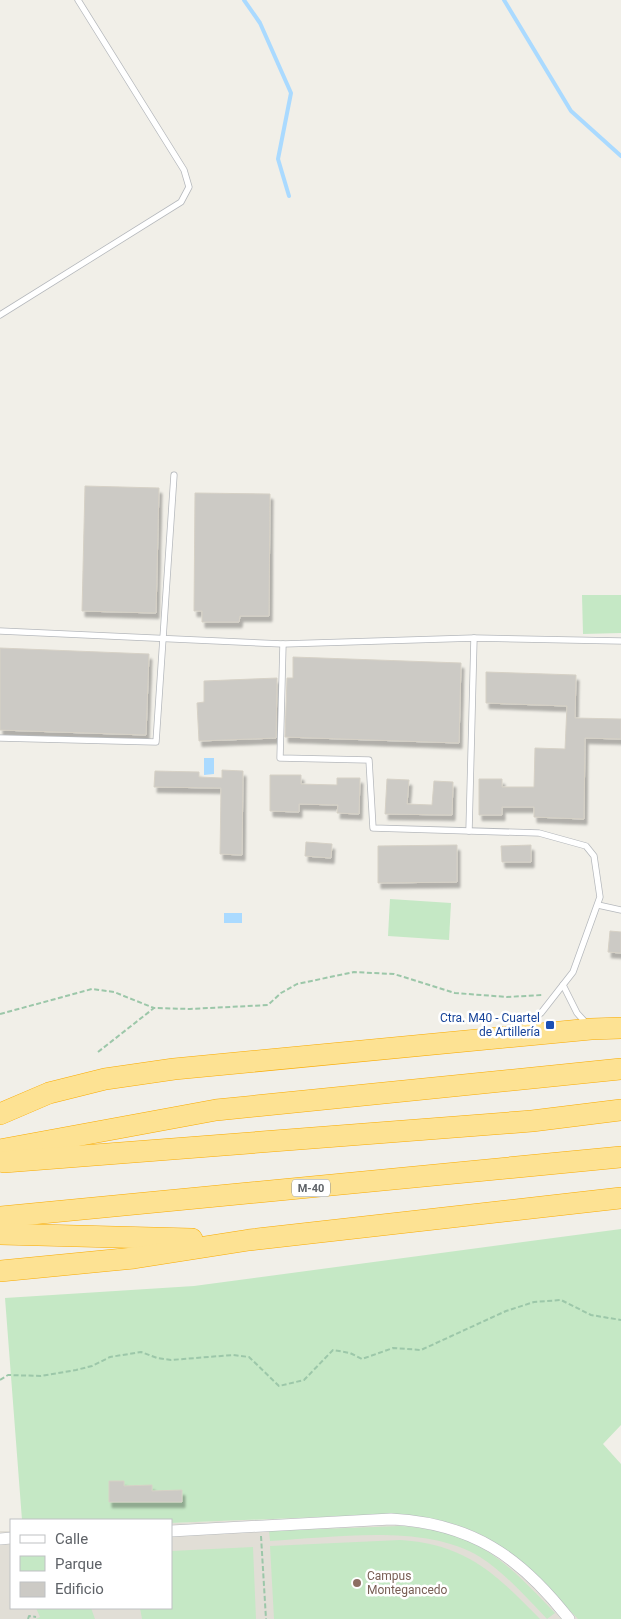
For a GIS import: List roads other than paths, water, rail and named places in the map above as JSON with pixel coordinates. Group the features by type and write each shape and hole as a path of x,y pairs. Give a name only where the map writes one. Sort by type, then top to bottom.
{"highway":[{"path":"0,1114 49,1093 105,1079 174,1069 592,1029 621,1028"},
{"path":"0,1150 216,1110 621,1069"},
{"path":"0,1162 532,1120 621,1110"},
{"name":"M-40","path":"0,1218 621,1157"},
{"path":"0,1271 134,1258 249,1240 621,1198"},
{"path":"0,1234 249,1240"}],"street":[{"path":"172,1531 391,1519 423,1521 467,1534 492,1546 536,1584 569,1619"}],"lane":[{"path":"0,315 181,202 189,187 184,170 78,0"},
{"path":"0,738 156,742 174,475"},
{"path":"0,631 283,644 474,638 621,641"},
{"path":"469,831 474,638"},
{"path":"283,644 280,758 369,760 373,828 539,833 586,846 594,856 600,898 573,972 541,1013 510,1038"},
{"path":"598,905 621,910"},
{"path":"563,985 577,1013 592,1029"}],"water":[{"path":"204,758 214,758 214,774 204,775"},
{"path":"224,913 242,913 242,923 224,923"}],"waterway":[{"path":"244,0 260,23 291,93 278,159 289,196"},
{"path":"504,0 571,111 621,156"}],"place":[{"name":"Ctra. M40 - Cuartel de Artillería","path":"550,1025"},
{"name":"Campus Montegancedo","path":"357,1583"}]}
